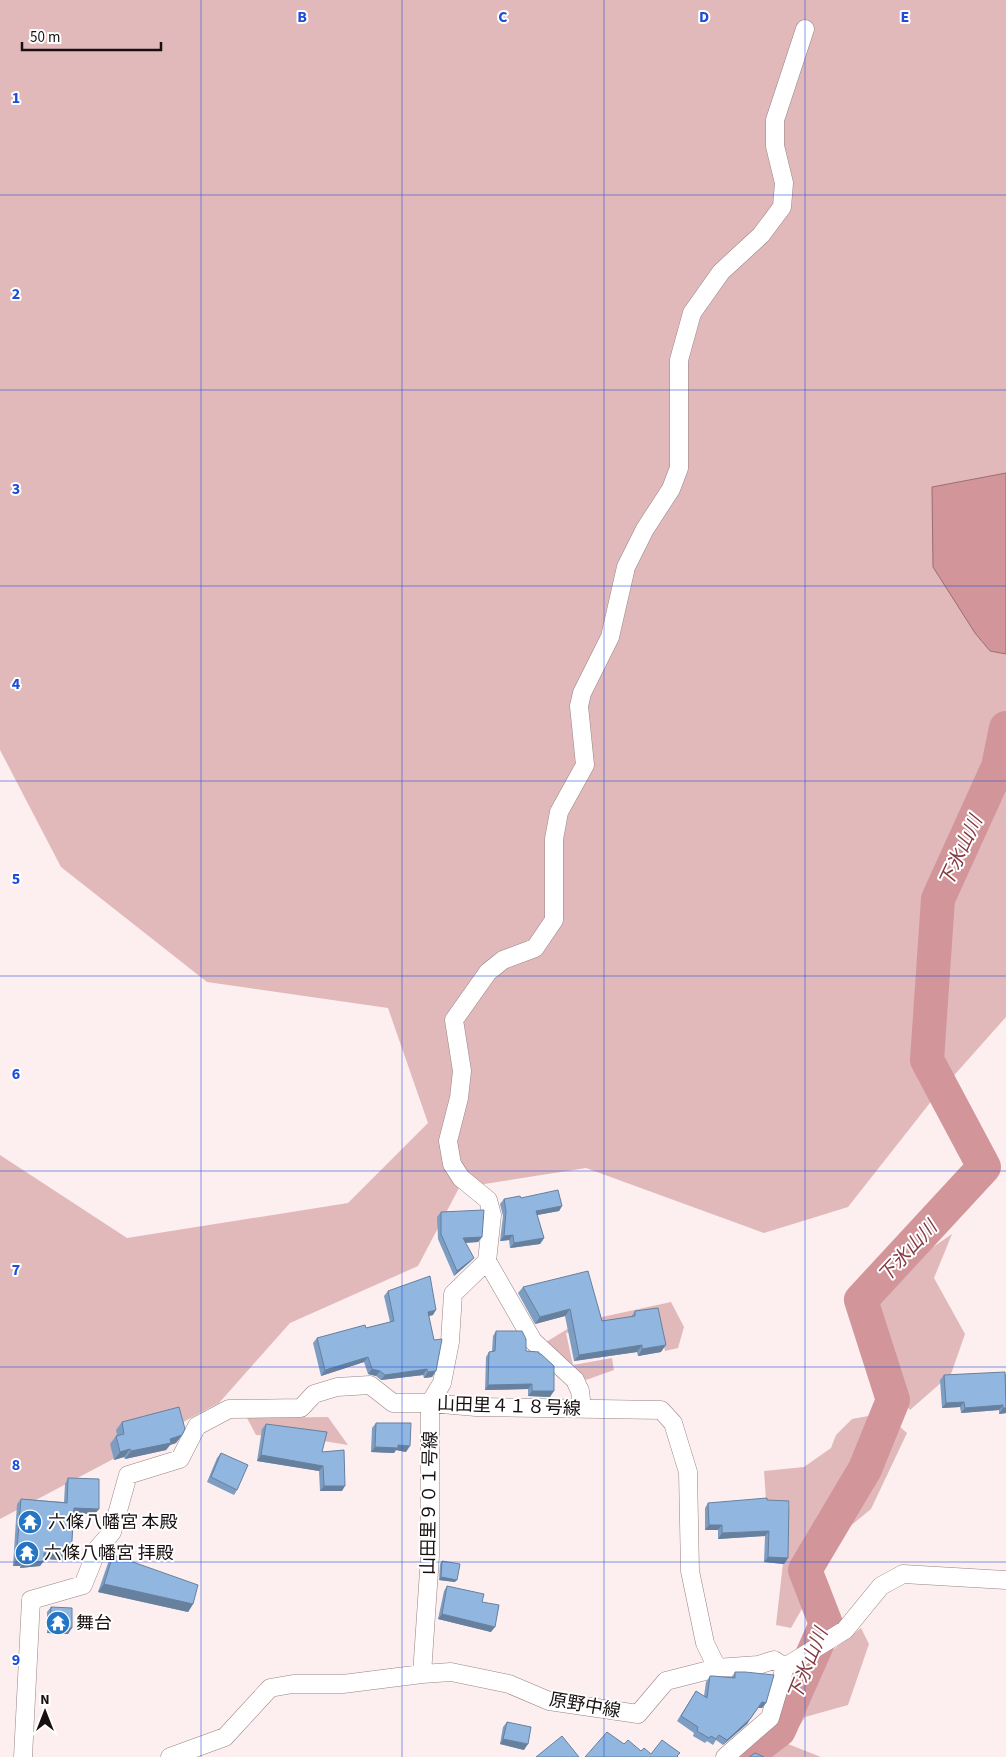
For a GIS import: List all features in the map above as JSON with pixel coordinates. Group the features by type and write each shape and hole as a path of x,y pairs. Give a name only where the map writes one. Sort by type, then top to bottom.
{"street":[{"path":"582,1408 580,1391 575,1380 533,1341 487,1261 492,1215 488,1200 461,1178 452,1164 448,1141 459,1098 462,1071 454,1020 488,972 503,960 535,948 554,920 554,839 559,812 585,765 578,706 582,692 610,637 626,567 645,529 671,489 679,468 679,360 692,313 721,272 761,236 782,207 784,183 775,146 775,120 805,29"},
{"name":"山田里９０１号線","path":"422,1674 430,1556 430,1403 442,1383 450,1342 453,1294 487,1261"},
{"name":"山田里４１８号線","path":"23,1757 31,1600 83,1585 98,1548 112,1532 128,1475 180,1459 197,1426 229,1409 301,1408 314,1394 337,1387 370,1386 393,1403 430,1403 476,1407 661,1410 672,1423 688,1472 690,1571 705,1643 717,1668"},
{"path":"725,1757 770,1718 786,1666 844,1630 881,1586 903,1574 1006,1580"},
{"name":"原野中線","path":"170,1757 225,1737 270,1688 293,1684 343,1684 451,1672 510,1684 549,1701 638,1714 666,1681 717,1668 758,1665 774,1660 786,1666"}],"shaded area":[{"path":"0,0 1006,0 1006,473 932,487 989,651 1006,654 1006,1017 933,1099 848,1207 764,1233 586,1168 459,1188 418,1266 290,1323 219,1403 0,1519 0,1155 127,1238 348,1203 428,1123 388,1008 207,982 61,867 0,750"},
{"path":"1006,473 1006,654 990,651 975,633 933,567 932,487"},
{"path":"952,1234 934,1278 965,1334 951,1374 910,1410 873,1364 852,1303"},
{"path":"671,1302 684,1327 678,1348 665,1351 656,1312 566,1333 573,1365 612,1358 614,1370 586,1380 546,1342 579,1322"},
{"path":"884,1413 907,1433 871,1509 848,1528 791,1628 776,1625 790,1501 766,1500 764,1471 804,1467 831,1448 836,1435 852,1419"},
{"path":"328,1417 348,1445 305,1438 256,1435 247,1418"},
{"path":"861,1628 869,1644 848,1705 805,1717 788,1744 821,1757 751,1757 785,1703 816,1663"}],"building":[{"path":"558,1190 562,1206 536,1211 544,1238 514,1243 513,1235 504,1236 506,1211 504,1199 520,1196 521,1198"},
{"path":"484,1210 482,1237 463,1238 474,1258 457,1271 441,1234 441,1212"},
{"path":"588,1271 602,1321 635,1316 635,1311 658,1308 666,1345 642,1349 642,1345 579,1355 570,1309 540,1317 523,1287"},
{"path":"430,1276 436,1310 428,1312 434,1340 442,1339 436,1371 428,1372 427,1369 385,1375 380,1371 372,1369 368,1357 325,1370 317,1338 365,1325 366,1328 394,1321 388,1291"},
{"path":"496,1331 522,1331 526,1339 526,1351 539,1352 554,1366 554,1391 532,1391 532,1384 488,1385 489,1352 495,1351"},
{"path":"1005,1372 1006,1408 1003,1408 1003,1405 965,1408 964,1402 946,1403 944,1375"},
{"path":"179,1407 185,1429 182,1435 170,1439 171,1443 120,1452 116,1436 124,1434 122,1422"},
{"path":"376,1423 411,1423 410,1446 398,1445 398,1448 375,1447"},
{"path":"266,1424 327,1432 322,1452 344,1450 345,1486 324,1486 323,1466 261,1455"},
{"path":"221,1453 248,1465 237,1490 211,1477"},
{"path":"68,1478 99,1479 99,1509 74,1508 71,1556 44,1553 44,1561 24,1563 24,1561 16,1561 21,1499 67,1503"},
{"path":"767,1498 767,1500 789,1501 788,1558 768,1557 769,1531 722,1533 722,1525 709,1525 708,1503"},
{"path":"113,1555 198,1585 193,1604 104,1584"},
{"path":"442,1561 460,1564 457,1580 441,1577"},
{"path":"447,1586 484,1594 482,1602 499,1605 495,1627 442,1614"},
{"name":"舞台","path":"51,1607 72,1608 72,1628 50,1627"},
{"path":"735,1672 774,1675 766,1703 762,1702 750,1719 727,1740 719,1735 716,1739 711,1736 709,1738 697,1731 698,1727 681,1716 696,1691 707,1698 710,1676 735,1678"},
{"path":"507,1722 531,1727 528,1744 503,1739"},
{"path":"607,1732 624,1744 628,1740 641,1751 644,1748 651,1754 662,1740 680,1753 678,1757 585,1757"},
{"path":"562,1736 579,1757 536,1757"},
{"path":"755,1753 764,1757 749,1757"}],"waterway":[{"name":"下氷山川","path":"744,1757 779,1730 826,1624 805,1570 865,1469 893,1400 861,1300 984,1167 927,1060 938,899 998,767 1006,728"}],"place":[{"name":"六條八幡宮 本殿","path":"30,1522"},
{"name":"六條八幡宮 拝殿","path":"27,1553"},
{"name":"舞台","path":"58,1623"}]}
